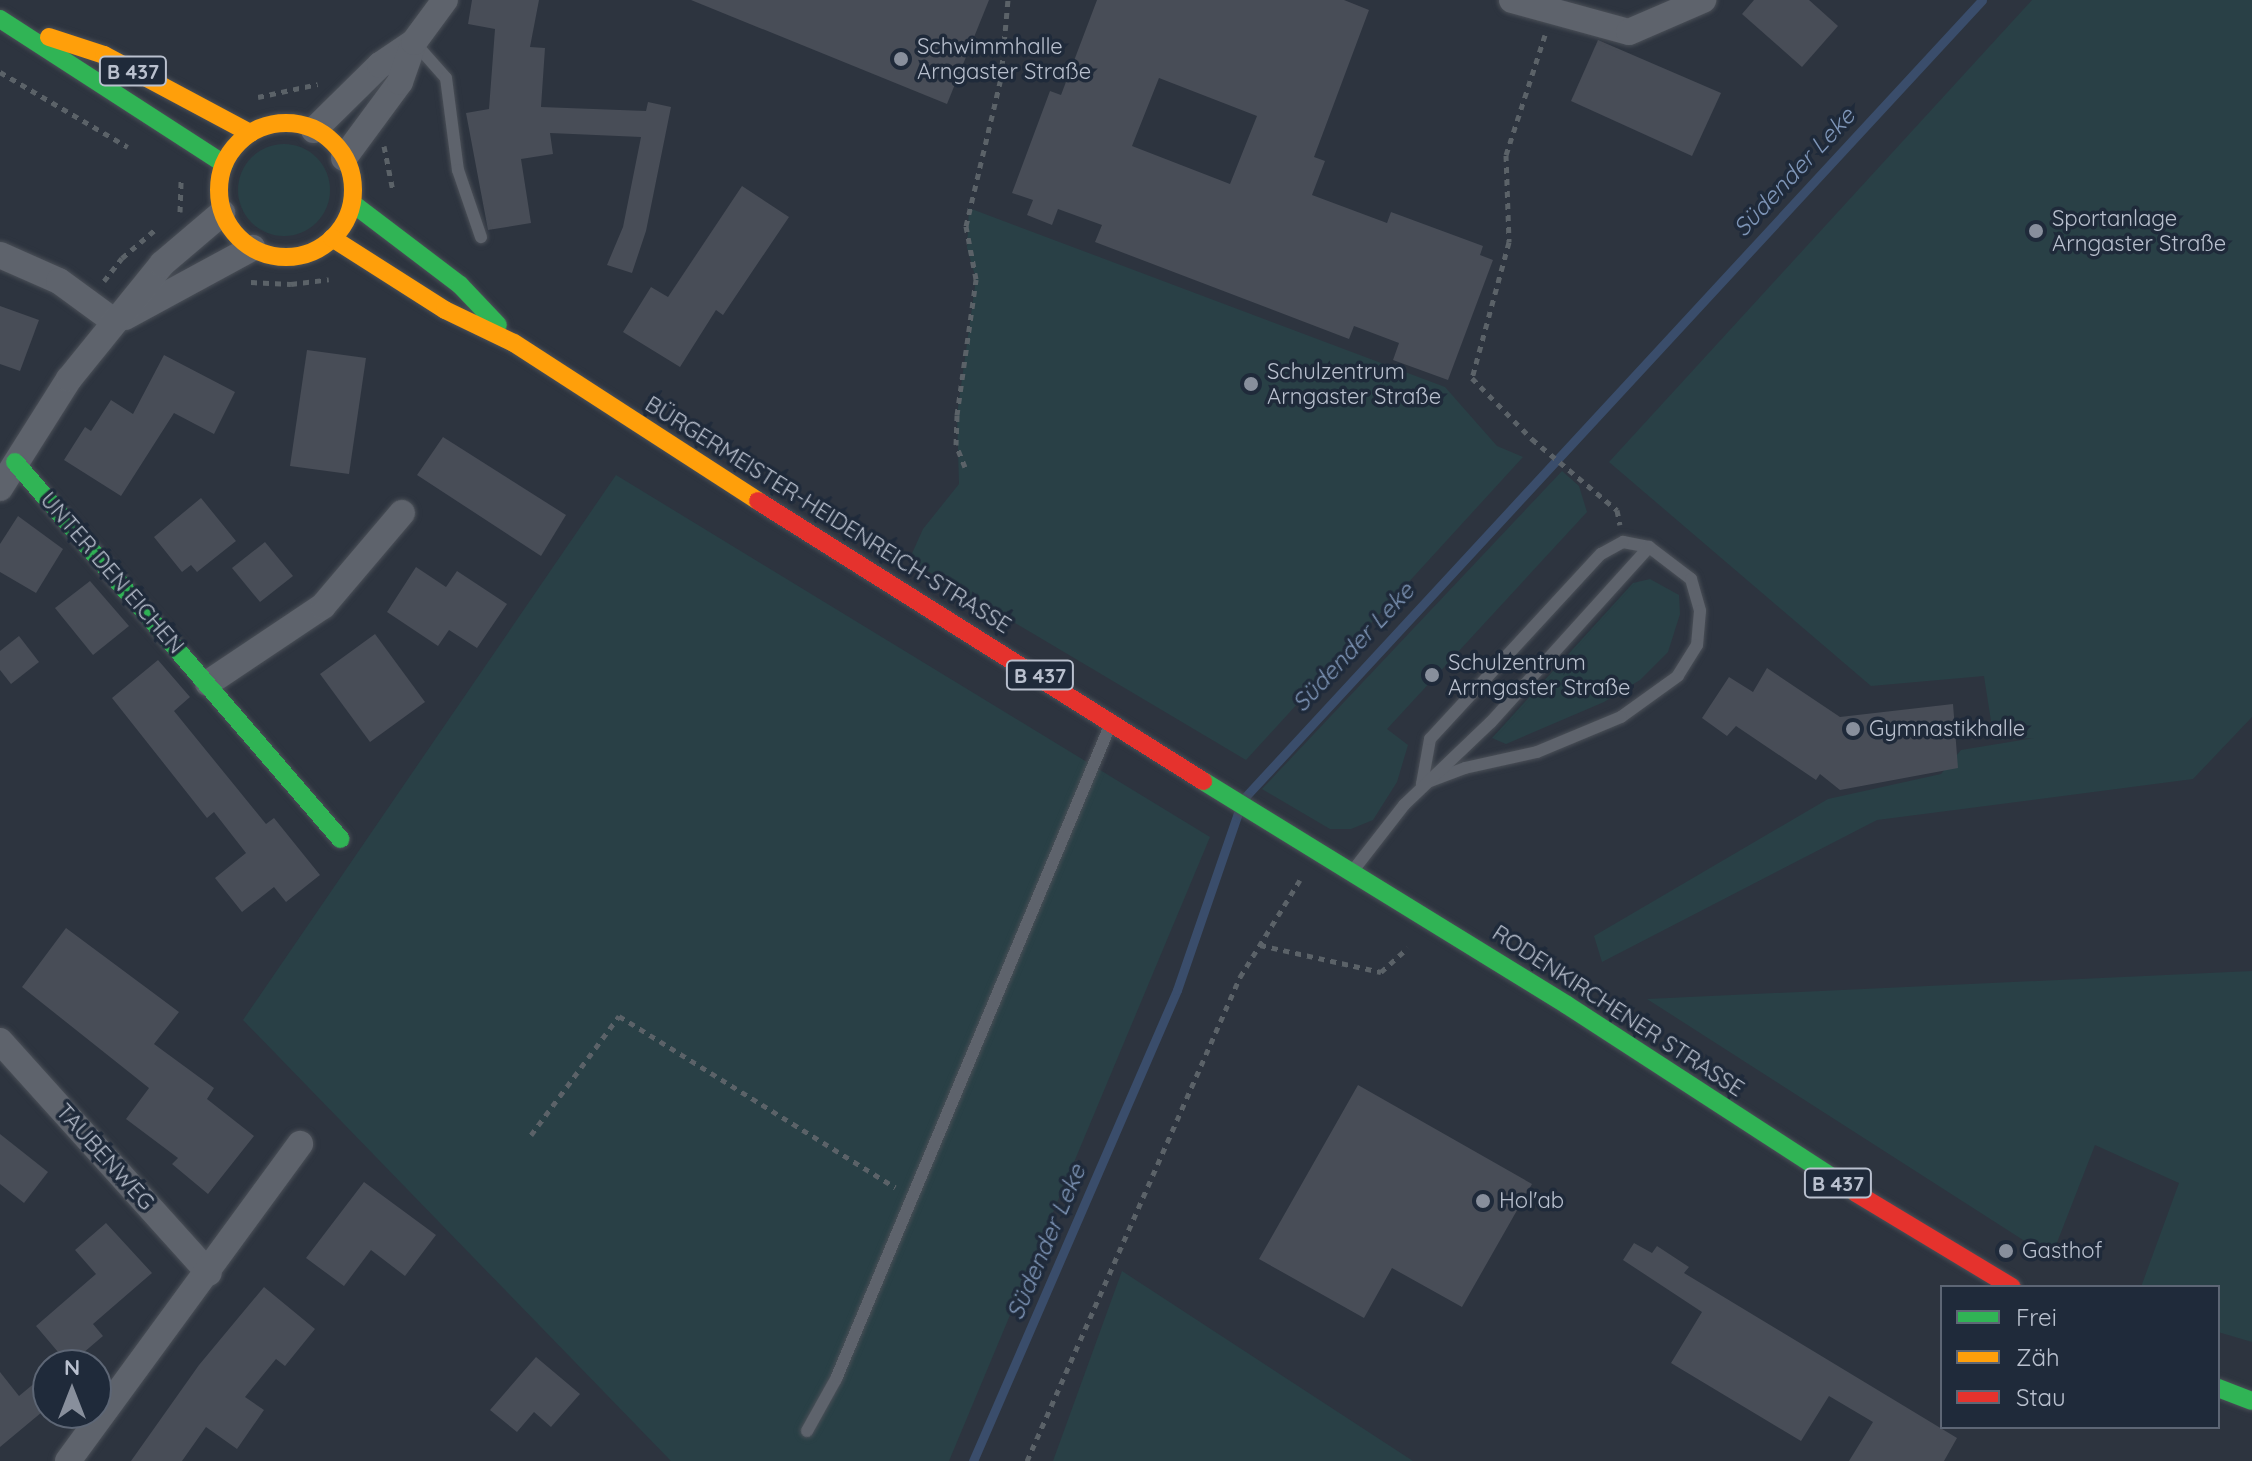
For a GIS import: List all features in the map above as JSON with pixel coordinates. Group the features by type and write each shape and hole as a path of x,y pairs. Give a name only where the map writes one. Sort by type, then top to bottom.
{"main road":[{"name":"B 437","path":"5,22 104,55 250,133"},
{"name":"B 437","path":"5,22 224,164"},
{"path":"281,124 314,130 344,158 352,203 332,238 312,252 288,257 252,248 222,213 219,183 224,164 250,133 281,124"},
{"name":"BÜRGERMEISTER-HEIDENREICH-STRASSE","path":"352,203 460,285 514,343"},
{"name":"BÜRGERMEISTER-HEIDENREICH-STRASSE","path":"332,238 445,310 514,343 696,464 1113,722 1198,778"},
{"name":"UNTER DEN EICHEN","path":"15,462 340,839"},
{"name":"RODENKIRCHENER STRASSE","path":"1198,778 1271,825 1353,871 1825,1174 2009,1285"},
{"path":"2220,1389 2252,1401"}],"street":[{"path":"344,158 400,82 414,42 445,0"},
{"path":"1512,0 1629,32 1703,0"},
{"path":"314,130 380,65 414,42"},
{"path":"0,488 69,379 115,322 162,264 222,213"},
{"path":"115,322 252,248"},
{"path":"0,255 59,281 115,322"},
{"path":"208,683 323,606 402,513"},
{"name":"TAUBENWEG","path":"0,1041 209,1273"},
{"path":"68,1461 209,1273 300,1144"}],"lane":[{"path":"414,42 446,78 458,170 481,237"},
{"path":"1623,542 1649,547 1691,579 1700,611 1697,645 1678,676 1621,717 1537,752 1465,768 1422,784 1430,739 1601,554 1623,542"},
{"path":"1353,871 1422,784 1491,722 1649,547"},
{"path":"807,1431 836,1379 909,1196 1113,722"}],"path":[{"path":"965,467 956,445 957,415 976,279 966,226 1001,78 1008,0"},
{"path":"1553,11 1506,155 1509,242 1472,378 1532,439 1617,510 1623,542"},
{"path":"0,72 136,151"},
{"path":"170,170 182,176"},
{"path":"1027,1461 1192,1082 1260,945 1304,873"},
{"path":"1260,945 1381,972 1415,943"},
{"path":"531,1135 619,1016 909,1196"}],"green space":[{"name":"Sportanlage Arngaster Straße","path":"2032,0 2252,0 2252,717 2193,779 1877,820 1602,962 1594,936 1828,799 1941,774 1961,750 2034,738 1994,740 1984,676 1871,686 1609,462"},
{"path":"275,144 293,144 310,151 323,164 330,190 323,216 310,229 293,236 275,236 258,229 245,216 238,199 238,181 245,164 258,151"},
{"path":"969,208 1445,387 1497,446 1523,457 1246,760 909,560 923,529 959,484 957,415 976,279 967,248"},
{"path":"1562,471 1579,486 1587,512 1387,729 1408,745 1397,782 1373,820 1351,829 1330,829 1262,789"},
{"path":"616,475 1210,837 949,1461 671,1461 243,1020"},
{"path":"1650,579 1679,595 1680,614 1668,652 1640,680 1604,702 1506,744 1492,738 1633,583"},
{"path":"2252,971 2252,1342 2220,1333 2220,1285 2142,1285 2179,1183 2095,1145 2051,1258 1647,999"},
{"path":"1122,1271 1413,1461 1053,1461"}],"building":[{"path":"472,0 539,0 530,47 545,48 541,107 646,111 648,102 671,107 646,231 632,273 607,265 623,227 641,137 550,133 553,154 521,159 531,223 488,230 466,113 489,109 495,29 468,24"},
{"name":"Schwimmhalle Arngaster Straße","path":"691,0 989,0 947,104"},
{"path":"1097,0 1344,0 1369,10 1314,157 1325,161 1312,195 1387,223 1391,212 1483,246 1480,255 1493,260 1448,380 1393,360 1399,343 1354,326 1349,339 1095,242 1102,225 1058,209 1052,225 1027,215 1033,200 1012,193 1050,91 1061,95","holes":["1159,78 1257,116 1230,184 1132,146"]},
{"path":"1754,0 1809,0 1838,26 1802,67 1742,14"},
{"path":"1598,40 1721,93 1692,156 1571,101"},
{"path":"742,186 789,217 723,315 716,310 680,367 623,332 651,287 668,297"},
{"path":"0,306 39,320 20,371 0,364"},
{"path":"307,350 366,358 349,474 290,466"},
{"path":"164,355 235,392 214,434 174,413 121,496 64,460 85,427 91,431 111,400 133,414"},
{"path":"443,437 566,515 541,556 417,475"},
{"path":"201,498 236,541 197,572 191,565 182,572 154,537"},
{"path":"18,516 63,549 36,593 0,572 0,544"},
{"path":"265,542 293,576 260,602 232,568"},
{"path":"416,567 446,587 457,571 507,604 477,648 449,630 438,646 387,612"},
{"path":"90,581 129,626 93,655 55,608"},
{"path":"375,634 425,702 370,742 320,674"},
{"path":"19,636 39,662 11,684 0,670 0,651"},
{"path":"158,660 190,697 174,711 266,824 274,818 320,875 286,902 274,887 242,912 215,878 246,853 214,812 207,818 112,698"},
{"name":"Gymnastikhalle","path":"1767,668 1840,717 1953,704 1958,768 1840,790 1820,774 1816,780 1736,726 1727,736 1702,718 1729,677 1753,692"},
{"path":"66,928 179,1012 154,1044 214,1088 207,1099 254,1136 208,1194 172,1164 178,1158 126,1119 149,1088 22,987"},
{"path":"1358,1085 1532,1184 1462,1307 1392,1268 1364,1318 1259,1259"},
{"path":"0,1134 48,1172 24,1203 0,1184"},
{"path":"364,1182 436,1235 405,1276 371,1250 344,1286 306,1258"},
{"path":"106,1223 152,1273 93,1324 103,1336 88,1349 55,1349 36,1326 96,1274 75,1250"},
{"path":"1634,1243 1652,1253 1657,1246 1689,1267 1684,1273 1957,1438 1944,1461 1849,1461 1873,1422 1829,1396 1801,1441 1671,1363 1702,1312 1623,1260"},
{"path":"264,1287 315,1329 285,1366 276,1359 245,1397 264,1410 237,1449 206,1427 182,1461 131,1461 199,1365"},
{"path":"536,1357 580,1394 551,1427 534,1412 517,1432 490,1410"},
{"path":"0,1372 19,1396 32,1385 32,1420 0,1447"}],"waterway":[{"name":"Südender Leke","path":"1246,796 1982,0"},
{"name":"Südender Leke","path":"973,1461 1177,990 1238,813"}],"traffic: fast":[{"path":"0,19 224,164"},
{"path":"352,203 460,285 498,325"},
{"path":"15,462 340,839"},
{"path":"1203,781 1567,1005 1856,1193"},
{"path":"2220,1389 2252,1401"}],"traffic: slow":[{"path":"49,37 104,55 250,133"},
{"path":"286,123 312,128 333,143 348,164 353,190 348,216 333,237 312,252 286,257 260,252 239,237 224,216 219,190 224,164 239,143 260,128 286,123"},
{"path":"332,238 445,310 514,343 758,501"}],"traffic: jam":[{"path":"758,501 1203,781"},
{"path":"1856,1193 2009,1285"}],"place":[{"name":"Schwimmhalle Arngaster Straße","path":"901,59"},
{"name":"Sportanlage Arngaster Straße","path":"2036,231"},
{"name":"Schulzentrum Arngaster Straße","path":"1251,384"},
{"name":"Schulzentrum Arrngaster Straße","path":"1432,675"},
{"name":"Gymnastikhalle","path":"1853,729"},
{"name":"Hol'ab","path":"1483,1201"},
{"name":"Gasthof","path":"2006,1251"}]}
